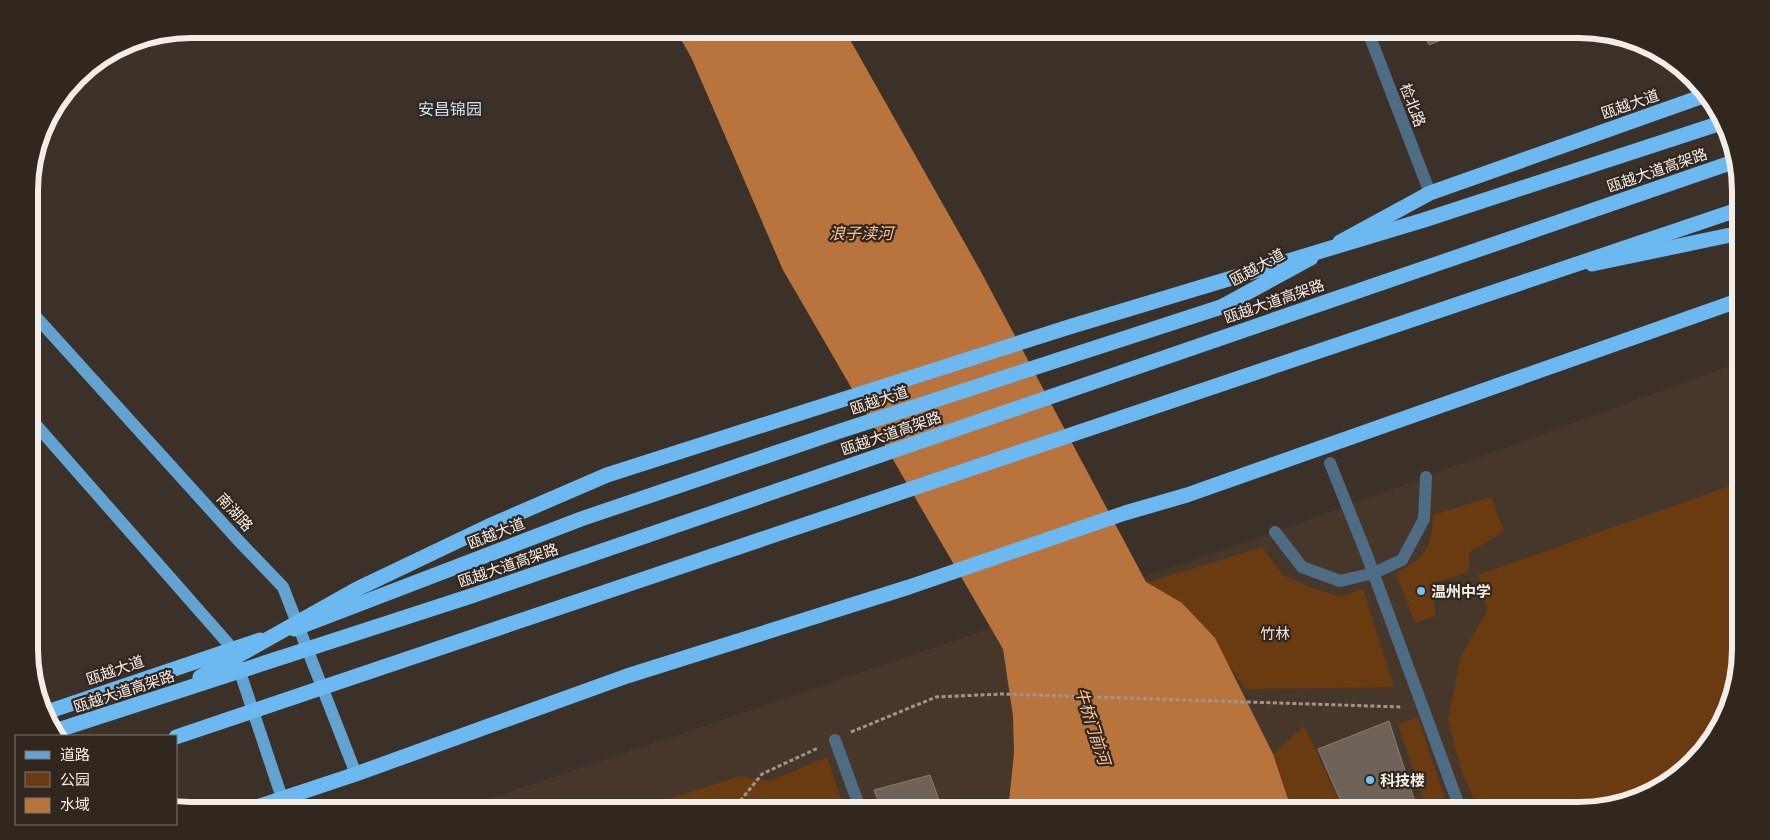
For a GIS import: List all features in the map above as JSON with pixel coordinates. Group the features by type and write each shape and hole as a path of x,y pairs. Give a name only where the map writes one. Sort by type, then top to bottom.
{"highway":[{"name":"瓯越大道","path":"50,711 232,648 298,628 581,519 837,432 1221,307 1430,193 1701,97"},
{"path":"170,694 357,589 489,526 607,475 1069,327 1424,220 1717,124"},
{"name":"瓯越大道高架路","path":"61,730 471,596 1729,163"},
{"path":"178,736 1732,212"},
{"path":"1557,272 1732,235"},
{"path":"271,802 356,774 627,676 909,587 1124,513 1187,495 1732,303"}],"main road":[{"name":"南湖路","path":"38,319 237,539 283,587 356,774"},
{"path":"38,427 232,648 282,798"}],"street":[{"name":"检北路","path":"1370,38 1430,193"},
{"path":"1330,463 1374,573 1458,802"},
{"path":"1275,532 1302,567 1340,581 1374,573 1402,560 1424,519 1426,477"},
{"path":"835,740 858,802"}],"path":[{"path":"739,802 762,774 878,719 936,697 1002,694 1423,708"}],"shaded area":[{"name":"温州中学","path":"1732,365 1732,660 1730,679 1721,708 1712,726 1688,758 1665,777 1629,794 1609,800 1590,802 480,802 1275,532"}],"green space":[{"path":"1732,485 1732,660 1730,679 1721,708 1701,743 1688,758 1665,777 1647,787 1609,800 1590,802 1476,802 1462,774 1448,720 1460,658 1487,611 1478,575"},
{"path":"1491,497 1504,531 1469,553 1469,572 1433,583 1435,616 1415,623 1396,573 1414,562 1425,551 1431,536 1433,515"},
{"name":"竹林","path":"1262,547 1282,574 1311,588 1341,596 1363,589 1394,687 1245,689 1204,627 1146,583"},
{"path":"1418,717 1446,802 1424,802 1398,724"},
{"path":"1304,726 1340,802 1289,802 1273,754"},
{"path":"827,757 842,802 659,802 741,776 770,781"}],"water":[{"name":"浪子渎河","path":"680,38 849,38 980,270 1146,582 1182,603 1215,638 1273,754 1289,802 1009,802 1014,753 1013,716 1003,649 783,270 691,57"}],"building":[{"path":"1426,38 1446,38 1429,45"},
{"name":"科技楼","path":"1389,721 1415,802 1341,802 1318,749"},
{"path":"930,775 940,802 879,802 874,790"}],"place":[{"name":"温州中学","path":"1421,591"},
{"name":"科技楼","path":"1370,780"}],"district":[{"name":"安昌锦园","path":"450,109"}],"water label":[{"name":"牛桥门前河","path":"1093,726"}]}
